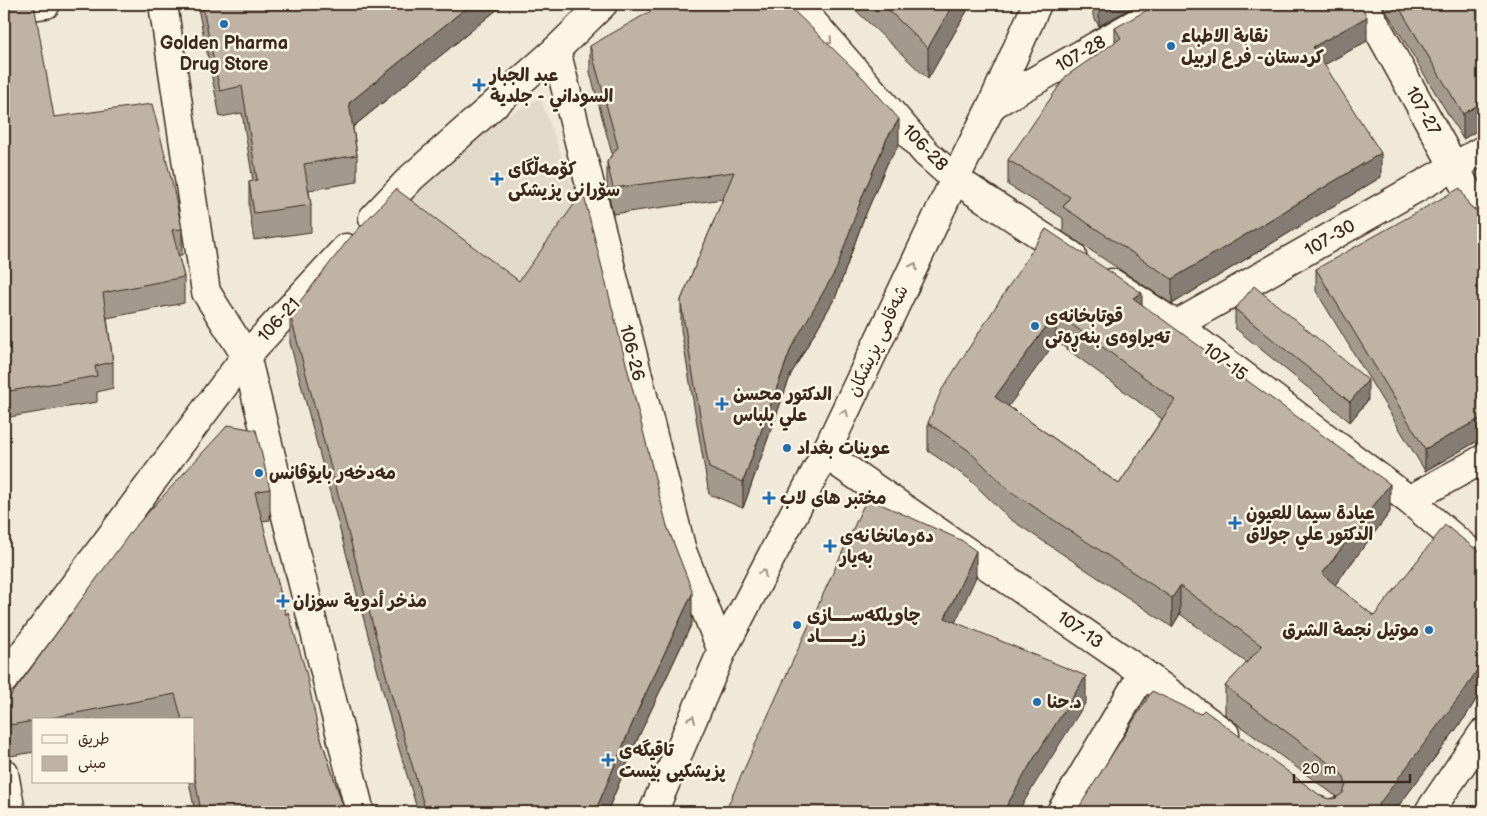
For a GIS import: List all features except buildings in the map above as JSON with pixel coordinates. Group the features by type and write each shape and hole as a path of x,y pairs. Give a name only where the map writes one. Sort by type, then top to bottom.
{"street":[{"path":"4,10 46,4"},
{"path":"162,4 206,292 246,356 360,812"},
{"name":"106-21","path":"4,679 246,356 411,178 556,50 603,4"},
{"name":"106-28","path":"797,4 926,152 955,179"},
{"name":"شەقامی پزیشکان","path":"653,812 722,651 825,454 992,105 1037,4"},
{"name":"107-28","path":"992,105 1170,4"},
{"name":"107-27","path":"1364,4 1483,219"},
{"name":"106-26","path":"556,50 682,551 722,651"},
{"name":"107-30","path":"1176,325 1483,150"},
{"name":"107-15","path":"955,179 1176,325 1409,500 1483,563"},
{"name":"107-13","path":"825,454 1143,673 1244,748"},
{"path":"1409,500 1483,459"},
{"path":"1061,812 1143,673"},
{"path":"1429,812 1483,733"},
{"path":"4,773 11,812"}],"shaded area":[{"name":"کۆمەڵگای سۆرانی پزیشکی","path":"540,98 585,218 514,306 392,215 456,144"}],"place":[{"name":"Golden Pharma Drug Store","path":"224,24"},
{"name":"نقابة الاطباء کردستان- فرع اربيل","path":"1171,46"},
{"name":"عبد الجبار السوداني - جلدية","path":"479,85"},
{"name":"کۆمەڵگای سۆرانی پزیشکی","path":"497,179"},
{"name":"قوتابخانه‌ی ته‌یراوه‌ی بنه‌ڕه‌تی","path":"1035,326"},
{"name":"الدكتور محسن علي بلباس","path":"722,404"},
{"name":"عوينات بغداد","path":"787,448"},
{"name":"مەدخەر بایۆڤانس","path":"259,473"},
{"name":"مختبر هاى لاب","path":"769,498"},
{"name":"عيادة سيما للعيون الدكتور علي جولاق","path":"1235,523"},
{"name":"دەرمانخانەی بەیار","path":"830,546"},
{"name":"مذخر أدوية سوزان","path":"283,601"},
{"name":"چاویلکەســــازی زیـــــــاد","path":"797,625"},
{"name":"موتيل نجمة الشرق","path":"1429,630"},
{"name":"د.حنا","path":"1037,702"},
{"name":"تاقیگەی پزیشکیی بێست","path":"608,760"}]}
